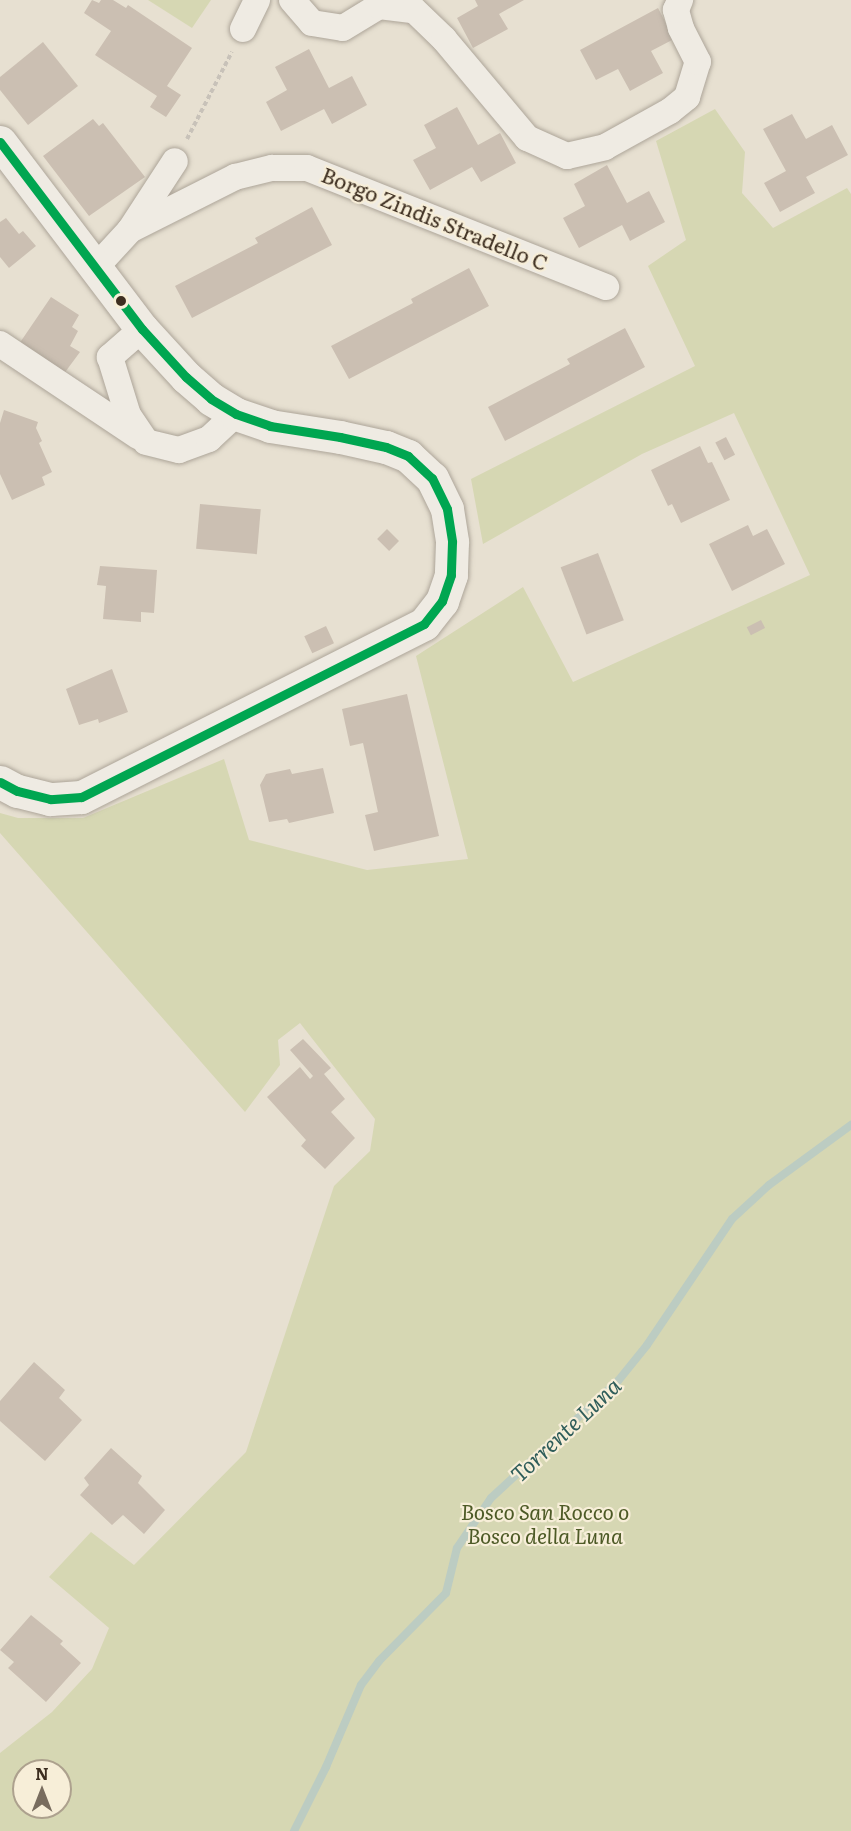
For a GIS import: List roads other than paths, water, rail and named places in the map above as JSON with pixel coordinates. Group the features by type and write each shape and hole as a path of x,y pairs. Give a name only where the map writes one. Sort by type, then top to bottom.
{"street":[{"path":"243,29 257,0"},
{"path":"292,0 312,23 344,28 379,6 414,10 444,39 526,138 567,156 605,147 670,111 687,97 698,62 681,28 672,3"},
{"path":"0,142 142,329 186,377 212,399 236,414 270,426 386,447 408,456 432,478 447,509 452,542 451,575 442,601 424,624 81,797 50,799 17,791 0,782"},
{"name":"Borgo Zindis Stradello C","path":"96,267 130,230 176,161"},
{"name":"Borgo Zindis Stradello C","path":"130,230 235,177 272,168 307,168 606,287"},
{"path":"142,329 110,357 128,416 146,442"},
{"path":"0,344 146,442 179,450 209,439 236,414"}],"waterway":[{"name":"Torrente Luna","path":"294,1831 326,1767 361,1685 379,1661 446,1593 457,1548 491,1498 618,1381 647,1345 732,1219 769,1185 851,1125"}],"park label":[{"name":"Bosco San Rocco o Bosco della Luna","path":"545,1523"}]}
